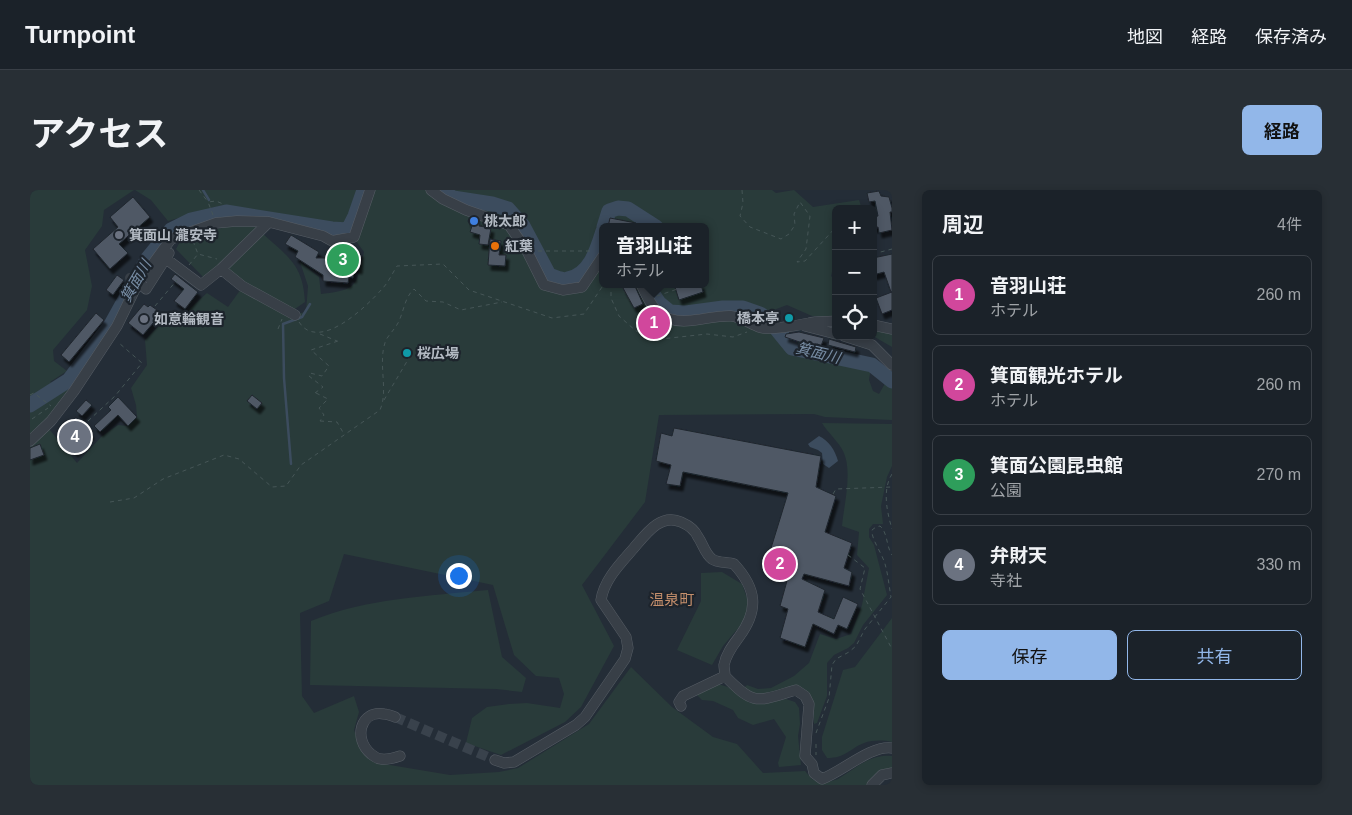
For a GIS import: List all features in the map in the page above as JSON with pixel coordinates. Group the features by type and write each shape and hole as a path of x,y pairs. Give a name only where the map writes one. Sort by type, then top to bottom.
{"street":[{"path":"30,441 51,421 68,398 117,326 136,287 171,239 216,223 237,221 269,222 323,236 332,241 354,237 370,190"},
{"path":"431,190 443,199 466,210 509,225 527,251 544,285 563,290 582,287 599,262"},
{"path":"165,258 186,268 201,285 220,264 269,222"},
{"path":"130,278 146,288 165,258 185,234"},
{"path":"220,264 242,286 297,318"},
{"path":"643,288 655,309 668,319 684,320 733,316 756,324 760,328 802,326 832,333"},
{"path":"802,326 809,323 832,322"},
{"path":"877,326 892,328"},
{"path":"856,340 872,345 892,365"},
{"path":"495,760 504,763 514,762 576,726 585,717 625,659 628,648 626,637 601,600 602,592 610,576 635,547 657,523 666,519 676,520 688,525 698,535 707,554 714,561 734,564 743,574 754,602 752,615 747,626 729,650 724,665 725,676 745,695 753,699 761,700 796,690 806,696 809,704 804,756 812,764 814,773 822,779 834,775 867,754 880,749 892,748"},
{"path":"682,706 679,702 683,696 725,676"},
{"path":"395,717 383,713 373,715 360,728 360,739 364,748 378,759 388,760 400,756"},
{"path":"872,785 882,775 892,773"}],"path":[{"path":"199,190 208,203 215,220"},
{"path":"742,190 740,216 750,226 781,239 789,234 795,225 794,214 800,202 810,216 806,249 797,262 805,261 832,231"},
{"path":"208,203 216,201 223,204"},
{"path":"185,234 198,254 220,264"},
{"path":"877,253 892,248"},
{"path":"545,251 590,250"},
{"path":"155,306 198,254"},
{"path":"318,333 333,330 365,307 384,288 397,266 443,264 469,290 552,318 584,314 601,288"},
{"path":"611,288 611,298 619,316 636,331 661,339 707,334 733,337 760,328"},
{"path":"659,296 681,288"},
{"path":"384,401 382,372 386,341 399,322 409,294 414,290 426,301 443,302 461,310 502,302"},
{"path":"297,318 303,328 338,341 311,350 329,366 322,376 310,373 309,376 324,387 315,393 328,399 319,408 324,415 320,420 336,422 344,435"},
{"path":"88,421 115,396 142,363 116,341"},
{"path":"110,502 134,498 163,479 224,455 239,459 272,488 286,486 301,465 380,410 409,358 408,353"},
{"path":"32,394 50,405"},
{"path":"892,474 888,484 886,508 892,529"},
{"path":"888,484 892,486"},
{"path":"833,494 836,490 892,486"},
{"path":"812,764 817,754 815,736 829,698 832,665 836,659 856,646 865,628 891,597 886,564 872,535 872,530 876,527 880,526 884,530 888,549 892,554"},
{"path":"848,555 865,568 860,589 892,649"}],"shaded area":[{"path":"30,190 134,190 104,210 102,226 85,250 92,286 87,310 53,350 54,361 67,371 50,382 77,394 49,429 77,463 102,436 118,425 128,426 137,417 131,388 147,365 145,340 173,311 186,312 207,293 228,307 241,289 295,314 306,312 308,286 300,262 319,277 321,294 342,291 349,288 357,279 364,252 346,227 224,205 168,221 151,200 135,190 772,190 776,193 794,190 813,207 859,200 861,205 832,205 832,317 812,316 787,305 771,311 783,324 771,330 791,352 871,367 869,380 873,391 879,394 887,380 892,384 892,420 825,417 814,414 659,415 645,502 582,585 614,646 581,707 565,722 501,755 466,743 472,718 487,707 527,703 560,708 564,694 559,678 536,676 514,655 493,585 344,554 329,601 300,613 302,696 314,713 354,696 359,712 354,730 361,749 378,763 450,775 499,772 518,768 589,724 631,667 672,707 713,737 737,744 763,773 805,771 812,779 822,784 838,779 870,759 892,756 892,768 880,771 866,785 30,785"},
{"path":"232,225 261,226 204,278 176,249 180,242"},
{"path":"262,233 287,255 301,279 305,302 292,311 243,284 227,270"},
{"path":"877,328 892,330 892,347 877,338"},
{"path":"822,423 892,424 892,466 887,477 881,506 883,524 873,524 869,529 869,537 874,545 887,595 863,625 854,643 834,655 827,663 827,696 817,723 814,724 813,705 805,691 761,698 743,689 747,685 758,689 771,688 794,676 809,663 820,634 836,639 851,634 862,605 869,568 857,555 859,532 842,526 848,478 846,459 841,447"},
{"path":"722,572 742,584 749,604 745,620 723,646 712,665 677,650 701,601 701,573"},
{"path":"488,590 502,657 526,678 522,692 496,689 310,685 311,621 354,607 398,599"},
{"path":"892,618 892,742 867,742 843,755 827,758 822,750 822,737 843,670 855,667"},
{"path":"718,684 728,687 750,703 786,699 795,702 799,708 800,724 798,736 801,765 779,767 778,763 786,737 774,719 753,725 738,718 733,710 713,701 702,700 696,694"}],"water":[{"path":"819,436 831,446 838,461 829,468 823,464 822,453 808,444"}],"building":[{"path":"879,191 881,196 889,197 892,208 892,212 890,212 892,230 879,233 877,227 877,205 875,201 869,202 867,193"},
{"name":"箕面山 瀧安寺","path":"133,197 150,217 119,244 128,253 110,269 93,249 118,227 110,217"},
{"path":"469,218 480,222 479,226 491,228 488,245 479,244 480,235 470,232 473,223 468,222"},
{"path":"610,218 636,223 609,223"},
{"path":"291,235 319,252 316,258 328,258 331,260 332,248 355,248 355,252 360,252 359,269 354,268 353,278 349,277 348,283 323,281 323,275 295,257 298,251 285,244"},
{"path":"490,239 501,241 499,255 506,255 505,266 488,265"},
{"path":"892,254 892,292 884,272 877,274 877,257"},
{"path":"175,274 198,292 185,309 174,301 184,289 171,279"},
{"path":"117,275 124,280 113,295 106,290"},
{"path":"623,288 636,288 643,304 634,308"},
{"path":"675,288 702,288 703,292 679,300"},
{"path":"892,292 892,310 882,314 877,298"},
{"name":"如意輪観音","path":"144,304 148,307 150,305 157,310 155,313 159,316 143,335 128,323"},
{"path":"96,313 104,320 69,362 61,355"},
{"path":"651,314 663,324 655,333 644,323"},
{"path":"799,332 824,338 821,346 817,344 814,347 785,337 786,334"},
{"path":"829,339 856,347 855,352 828,345"},
{"path":"252,395 262,403 257,409 247,401"},
{"path":"118,397 137,417 128,426 118,415 100,432 94,426 111,410 108,407"},
{"path":"86,400 92,405 82,416 76,411"},
{"path":"76,417 91,434 84,440 86,442 75,452 58,433 63,429 60,426 66,421 68,424"},
{"path":"674,428 821,456 816,487 836,496 825,532 852,543 844,568 852,572 849,586 804,574 802,579 825,590 818,612 834,619 843,597 858,604 847,629 838,625 834,634 813,624 805,647 780,638 788,609 780,606 790,570 767,561 788,493 683,472 680,486 666,484 671,465 656,461 661,433 672,436"},
{"path":"40,444 44,455 30,460 30,448"}],"waterway":[{"path":"203,190 209,200"},
{"name":"箕面川","path":"30,405 69,380 112,323 148,258 171,230 191,220 226,212 348,230 364,190"},
{"name":"箕面川","path":"441,190 453,198 492,204 508,209 523,226 549,275 558,278 576,277 582,272 592,261 599,242"},
{"name":"箕面川","path":"605,223 609,211 618,208 628,209 650,223"},
{"name":"箕面川","path":"649,288 659,303 670,312 686,313 723,308 743,308 760,314 770,321 792,348 872,365 892,381"},
{"path":"291,464 284,378 283,324 302,317 310,304"}],"tunnel":[{"path":"395,717 495,760"}],"place":[{"name":"桃太郎","path":"474,221"},
{"name":"箕面山 瀧安寺","path":"119,235"},
{"name":"紅葉","path":"495,246"},
{"name":"箕面公園昆虫館","path":"343,260"},
{"name":"橋本亭","path":"789,318"},
{"name":"如意輪観音","path":"144,319"},
{"name":"音羽山荘","path":"654,323"},
{"name":"桜広場","path":"407,353"},
{"name":"弁財天","path":"75,437"},
{"name":"箕面観光ホテル","path":"780,564"}],"district":[{"name":"温泉町","path":"672,600"}]}
